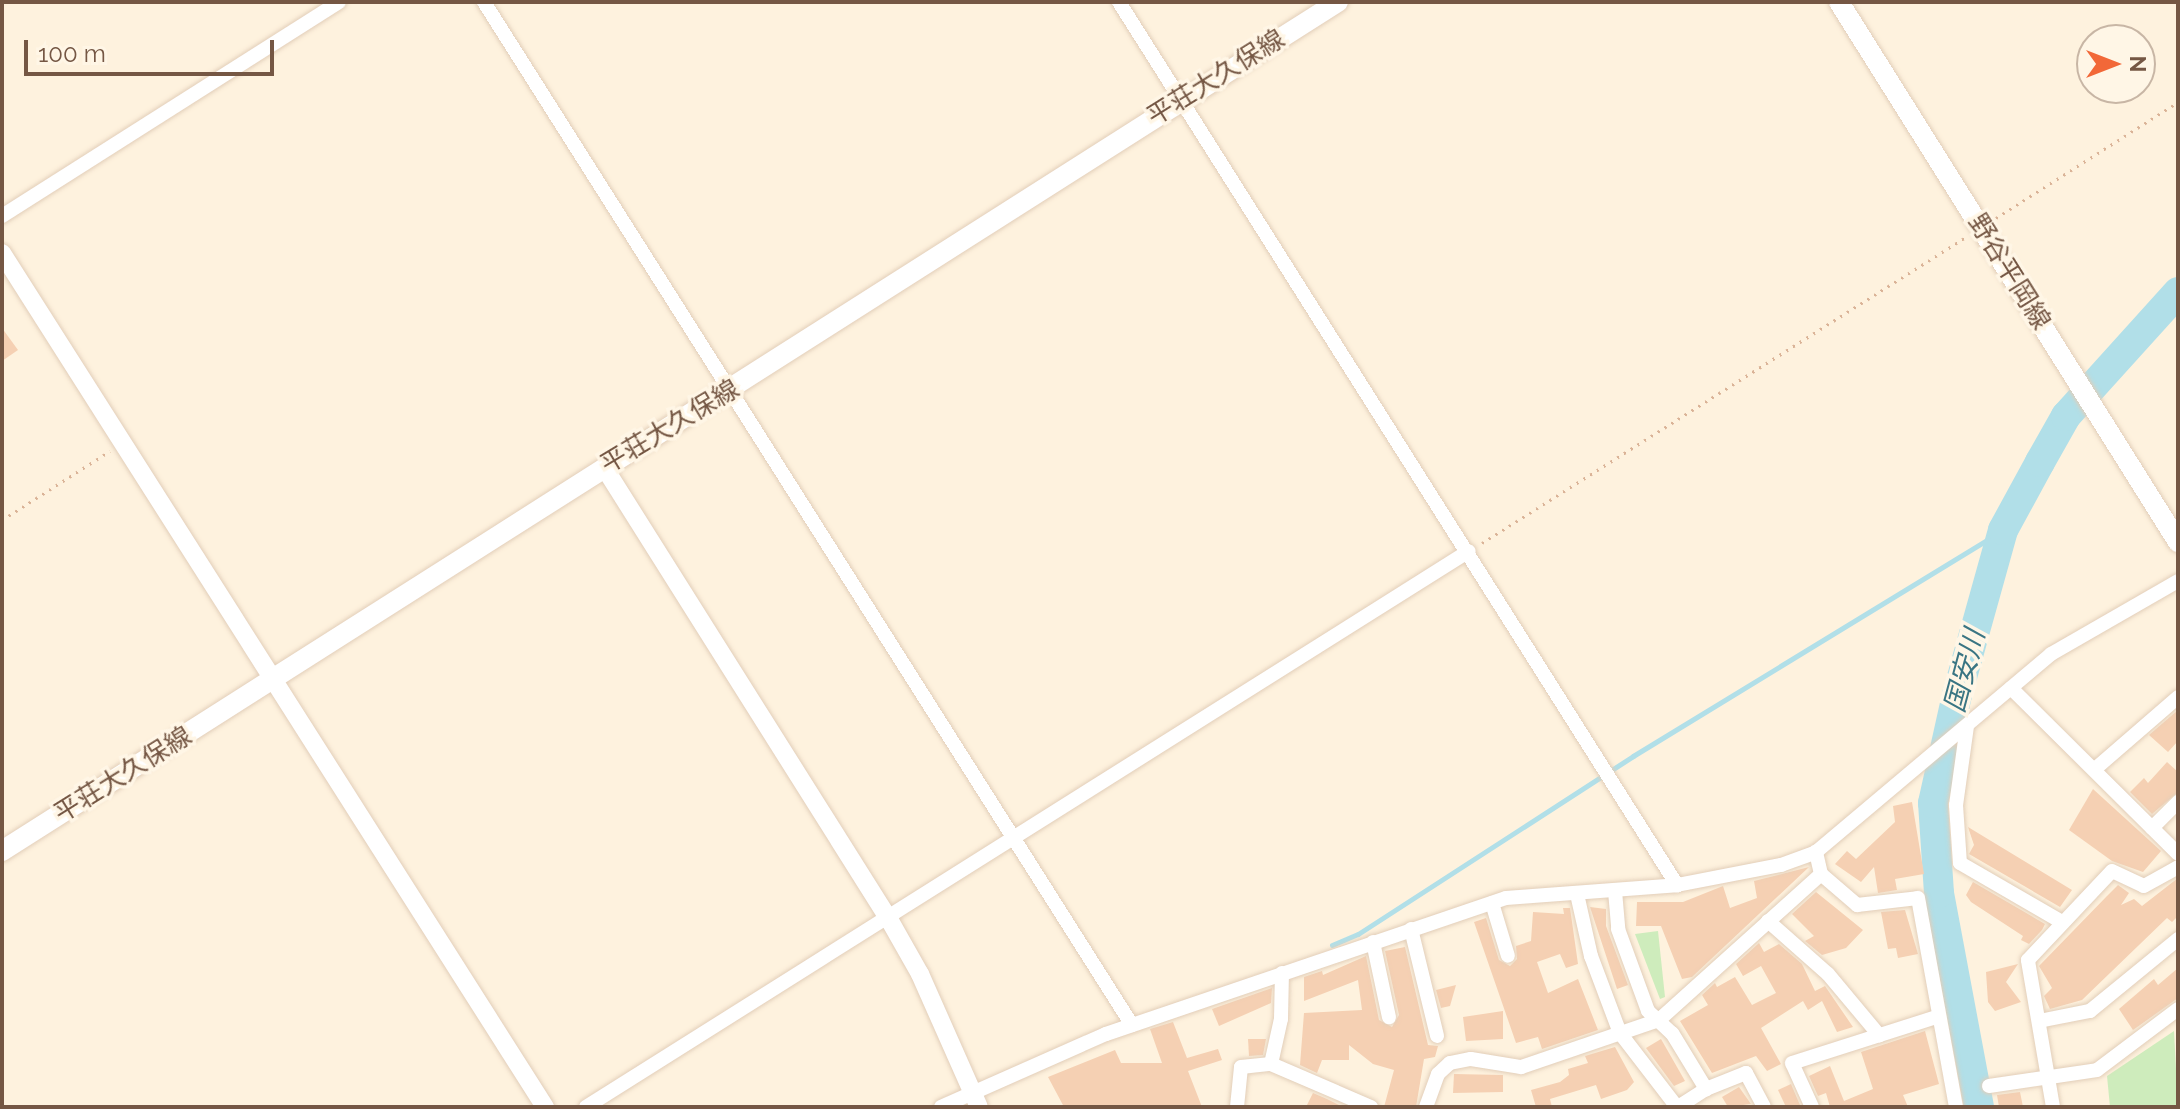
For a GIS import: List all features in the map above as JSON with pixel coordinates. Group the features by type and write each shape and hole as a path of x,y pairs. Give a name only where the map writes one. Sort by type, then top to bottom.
{"main road":[{"name":"平荘大久保線","path":"2,851 604,467 732,390 1181,99 1338,2"},
{"name":"野谷平岡線","path":"1839,2 2178,542"}],"street":[{"path":"2,216 339,2"},
{"path":"484,2 1132,1025"},
{"path":"1119,2 1469,551 1677,885"},
{"path":"2,253 545,1107"},
{"path":"604,467 890,921 976,1099"},
{"path":"586,1107 890,921 1469,551"},
{"path":"941,1107 976,1099 1132,1025 1492,903 1677,885 1781,865 1816,852 2051,654 2178,581"},
{"path":"2011,688 2178,854"},
{"path":"2095,769 2178,697"},
{"path":"1967,726 1956,805 1960,863 2060,921"},
{"path":"2152,828 2178,802"},
{"path":"1816,852 1821,874 1857,905 1918,898 1956,1107"},
{"path":"2053,1107 2028,960 2060,921 2112,871 2144,886 2178,867"},
{"path":"1426,1107 1438,1074 1450,1063 1471,1059 1521,1067 1659,1020 1821,874"},
{"path":"1615,891 1618,929 1648,1011 1659,1020 1706,1089"},
{"path":"1577,894 1591,956 1620,1033 1678,1107 1706,1089 1746,1073 1764,1107"},
{"path":"1492,903 1508,956"},
{"path":"1768,921 1849,995 1879,1035"},
{"path":"1411,929 1437,1036"},
{"path":"2039,1021 2090,1011 2178,939"},
{"path":"1373,942 1389,1017"},
{"path":"1271,1064 1281,1019 1282,973"},
{"path":"1989,1086 2097,1070 2178,1009"},
{"path":"1812,1107 1792,1063 1939,1016"},
{"path":"1237,1107 1241,1067 1271,1064 1371,1107"}],"path":[{"path":"1469,551 2178,102"},
{"path":"2,520 123,442"}],"green space":[{"path":"1658,931 1665,997 1660,999 1635,934"},
{"path":"2174,1031 2178,1107 2110,1107 2107,1076"}],"building":[{"path":"2,328 18,350 2,361"},
{"path":"2178,710 2178,741 2168,752 2149,735"},
{"path":"2167,762 2178,772 2178,792 2152,814 2130,792 2144,778 2148,783"},
{"path":"2093,789 2161,851 2143,872 2112,861 2069,830"},
{"path":"1912,802 1924,874 1895,879 1897,890 1878,893 1874,867 1861,882 1835,864 1847,851 1856,859 1895,822 1893,806"},
{"path":"1968,827 2072,890 2060,907 1969,854 1974,845"},
{"path":"1809,867 1692,977 1682,979 1661,926 1636,926 1637,902 1683,902 1723,886 1730,908 1757,898 1754,881"},
{"path":"2178,878 2178,916 2172,922 2167,918 2082,1000 2050,1009 2044,996 2052,988 2039,966 2107,896 2118,885 2129,893 2121,905 2134,899 2142,906"},
{"path":"1973,882 2045,924 2042,930 2029,944 2021,940 2023,936 1971,902 1966,895"},
{"path":"1816,892 1863,930 1846,948 1822,955 1805,941 1814,936 1792,914"},
{"path":"1590,907 1606,909 1606,926 1628,985 1617,989"},
{"path":"1563,908 1570,908 1578,964 1566,968 1560,954 1537,962 1548,993 1578,979 1598,1030 1542,1049 1538,1037 1516,1043 1474,922 1486,918 1499,960 1510,966 1517,959 1516,946 1531,941 1533,912 1564,914"},
{"path":"1905,910 1918,954 1898,958 1896,948 1888,949 1881,912"},
{"path":"1759,943 1764,952 1779,944 1802,964 1815,991 1825,986 1853,1027 1837,1032 1822,1001 1808,1010 1803,1001 1761,1028 1781,1064 1767,1071 1756,1056 1712,1073 1680,1021 1708,1005 1702,995 1715,983 1717,987 1735,977 1752,1005 1776,993 1761,966 1743,976 1736,964"},
{"path":"1405,947 1428,1045 1438,1046 1435,1057 1424,1059 1416,1107 1384,1107 1394,1070 1373,1064 1349,1045 1349,1060 1322,1060 1317,1073 1300,1065 1304,1013 1362,1010 1358,980 1304,1001 1304,977 1322,971 1323,975 1366,956 1379,1020 1392,1027 1399,1015 1385,951"},
{"path":"2018,964 2006,982 2021,1002 1995,1011 1988,1002 1986,972"},
{"path":"2178,968 2178,998 2133,1030 2119,1009 2154,979 2158,985"},
{"path":"1456,985 1450,1006 1441,1008 1436,990"},
{"path":"1272,988 1271,1003 1219,1026 1212,1009"},
{"path":"1503,1011 1503,1039 1466,1041 1463,1017"},
{"path":"1173,1022 1187,1058 1218,1049 1222,1060 1188,1071 1202,1107 1064,1107 1048,1077 1115,1050 1121,1063 1162,1063 1150,1029"},
{"path":"1925,1031 1939,1084 1903,1095 1908,1107 1830,1107 1826,1093 1818,1096 1809,1076 1830,1066 1844,1101 1873,1089 1861,1052"},
{"path":"1248,1039 1266,1039 1263,1055 1249,1056"},
{"path":"1661,1039 1685,1081 1674,1086 1646,1048"},
{"path":"1615,1047 1634,1082 1627,1090 1601,1099 1596,1085 1550,1099 1552,1107 1536,1107 1531,1090 1560,1082 1569,1075 1568,1069 1588,1063 1585,1056"},
{"path":"1454,1074 1503,1075 1503,1092 1453,1093"},
{"path":"1791,1084 1800,1105 1786,1107 1778,1090"},
{"path":"1739,1087 1751,1104 1728,1107 1722,1097"},
{"path":"2020,1092 2023,1107 1999,1107 1997,1095"},
{"path":"1313,1093 1327,1099 1343,1107 1306,1107"}],"waterway":[{"name":"国安川","path":"1979,1107 1939,893 1933,803 1957,695 2003,530 2040,462 2066,416 2178,292"},
{"path":"1332,945 1358,934 1633,756 2003,530"}]}
